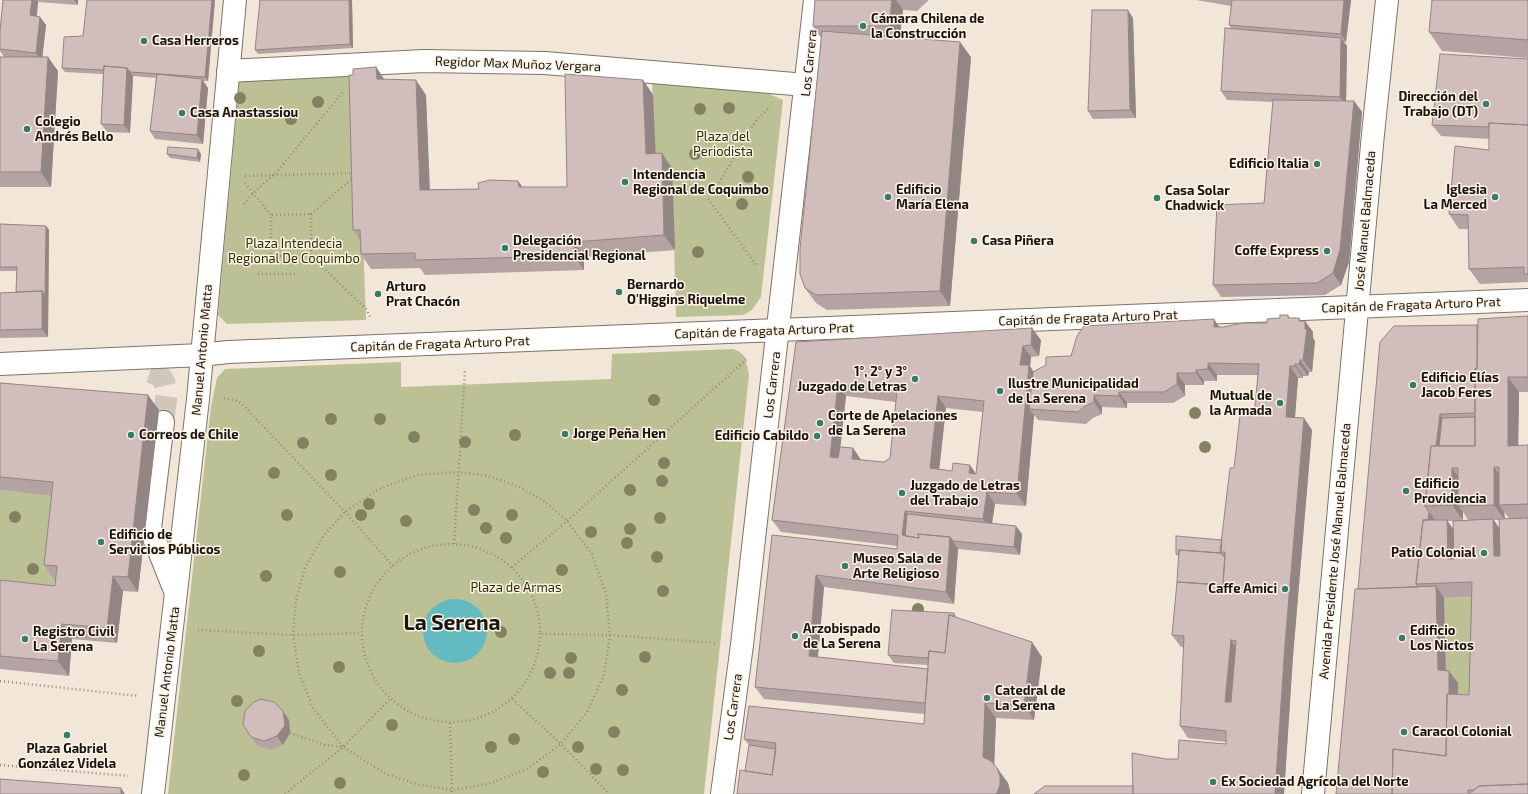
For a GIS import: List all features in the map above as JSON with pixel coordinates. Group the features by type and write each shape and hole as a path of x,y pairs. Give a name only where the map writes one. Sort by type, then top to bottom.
{"street":[{"name":"Manuel Antonio Matta","path":"154,786 198,400 235,0"},
{"name":"Los Carrera","path":"722,794 742,645 816,0"},
{"name":"José Manuel Balmaceda","path":"1357,307 1387,0"},
{"name":"Regidor Max Muñoz Vergara","path":"228,71 424,61 545,63 806,85"},
{"name":"Capitán de Fragata Arturo Prat","path":"0,364 201,356 228,352 1528,300"},
{"name":"Avenida Presidente José Manuel Balmaceda","path":"1313,794 1357,307"},
{"path":"27,363 61,374 150,372"},
{"path":"164,422 150,528 176,594"}],"path":[{"path":"719,183 757,119 780,98 781,83"},
{"path":"241,207 254,192 275,174 343,92"},
{"path":"218,183 238,176 359,173 311,214 271,215"},
{"path":"238,176 254,192 271,215 271,256 311,256 367,310 386,346"},
{"path":"708,199 758,268"},
{"path":"311,214 311,256"},
{"path":"258,274 297,274"},
{"path":"454,544 457,472 467,343"},
{"path":"512,567 567,521 749,357"},
{"path":"198,400 225,398 238,401 345,512 393,566"},
{"path":"457,472 488,476 517,486 544,501 567,521 592,554 606,593 610,635 604,675 587,712 561,744 527,769 488,784 452,790 416,784 386,774 343,747 313,708 298,673 293,635 296,600 305,568 322,538 345,512 379,489 417,475 457,472"},
{"path":"454,544 475,547 494,555 512,567 527,585 537,607 542,634 538,655 529,679 512,699 494,712 473,720 450,723 428,720 408,711 390,699 374,678 364,654 362,633 366,604 377,583 393,566 411,554 432,546 454,544"},
{"path":"172,629 293,635 362,633"},
{"path":"542,634 610,635 742,645"},
{"path":"0,681 164,699"},
{"path":"285,794 343,747 390,699"},
{"path":"512,699 561,744 609,794"},
{"path":"450,723 452,794"},
{"path":"290,733 325,745 343,747"},
{"path":"0,765 154,786"}],"green space":[{"name":"Plaza Intendecia Regional De Coquimbo","path":"357,73 366,320 227,324 218,315 240,75"},
{"name":"Plaza del Periodista","path":"652,81 769,94 783,100 761,297 752,310 743,315 676,317 672,168 656,169"},
{"name":"Plaza de Armas","path":"733,349 740,352 745,357 749,375 704,794 168,794 211,406 217,378 225,369 401,362 401,387 611,379 612,354"},
{"path":"0,490 64,497 53,599 0,593"},
{"path":"1482,597 1479,710 1457,709 1446,682 1444,598"}],"water":[{"path":"449,599 461,599 478,608 485,619 487,631 485,643 478,654 461,663 449,663 437,658 428,649 423,637 423,625 428,613 437,604"}],"building":[{"path":"3,0 32,0 30,15 40,17 36,53 0,49"},
{"name":"Casa Herreros","path":"87,0 212,0 205,77 130,72 127,68 104,66 103,70 62,68 64,37 83,36"},
{"path":"260,0 349,0 350,44 255,50"},
{"path":"815,0 892,0 889,26 813,26"},
{"path":"1232,0 1344,0 1341,34 1229,25"},
{"path":"1432,0 1528,0 1528,40 1429,32"},
{"path":"1092,10 1128,10 1130,110 1088,111"},
{"path":"1225,28 1341,38 1340,97 1221,91"},
{"name":"Edificio María Elena","path":"822,31 960,42 940,291 816,295 805,288 800,274 800,249"},
{"name":"Dirección del Trabajo (DT)","path":"1440,54 1528,59 1528,125 1489,123 1489,127 1432,125"},
{"path":"0,57 48,57 41,172 0,172"},
{"path":"104,66 127,68 124,125 101,124"},
{"name":"Intendencia Regional de Coquimbo","path":"376,67 377,79 416,80 420,190 479,189 478,183 490,180 518,181 519,187 567,187 565,74 643,80 646,154 662,153 664,235 574,242 574,256 415,260 415,253 361,254 360,230 353,230 349,75 353,75 353,69"},
{"name":"Casa Anastassiou","path":"157,74 202,79 197,135 150,131"},
{"name":"Edificio Italia","path":"1273,100 1354,101 1340,250 1333,273 1317,283 1213,285 1217,205 1264,203"},
{"path":"1489,123 1528,125 1528,274 1524,274 1524,267 1469,269 1468,215 1449,214 1455,146 1489,150"},
{"path":"168,147 198,149 197,158 167,154"},
{"path":"0,224 46,226 45,295 42,291 16,292 17,267 0,267"},
{"path":"42,291 42,329 0,330 0,293"},
{"path":"1280,315 1288,315 1288,318 1299,318 1299,321 1305,321 1305,329 1307,329 1303,360 1300,360 1299,364 1295,364 1295,366 1290,366 1286,417 1304,418 1285,644 1275,794 1133,794 1132,753 1166,759 1178,759 1179,740 1226,744 1226,731 1180,726 1184,636 1172,635 1177,582 1223,585 1225,552 1220,552 1230,468 1234,468 1240,416 1254,416 1259,364 1208,363 1208,369 1196,370 1196,373 1177,373 1177,384 1164,392 1119,392 1119,396 1094,395 1094,402 1085,406 1078,412 1029,409 1033,372 1046,365 1046,357 1071,356 1077,336 1084,326 1214,319 1214,327 1224,327 1242,323 1267,323 1267,319 1280,318","holes":["1231,640 1236,641 1231,702 1225,702"]},
{"path":"1528,316 1528,377 1508,377 1508,446 1528,445 1528,504 1499,505 1499,467 1494,467 1494,505 1458,506 1458,468 1452,468 1452,505 1425,506 1431,446 1475,446 1475,369 1477,369 1478,319"},
{"path":"1477,325 1475,413 1440,414 1436,446 1431,446 1425,506 1429,512 1428,520 1423,520 1416,584 1418,587 1358,589 1380,342 1394,326"},
{"path":"1032,328 1031,345 1023,346 1020,365 1029,365 1017,494 987,492 983,519 905,511 902,535 919,538 918,534 950,537 946,592 816,575 809,656 928,669 925,703 755,687 772,535 897,549 898,535 772,520 796,342","holes":["838,384 897,391 890,458 884,462 852,459 853,448 840,447 838,458 830,457","938,396 984,401 976,474 969,473 970,465 953,463 952,471 930,468"]},
{"name":"Edificio de Servicios Públicos","path":"0,383 148,395 128,577 113,576 107,628 62,624 58,661 0,656 0,580 55,586 57,566 44,565 53,482 0,477"},
{"path":"1475,417 1475,446 1439,446 1442,418"},
{"path":"907,514 1016,526 1014,547 953,541 950,537 918,534 919,538 905,536"},
{"path":"1528,518 1528,784 1479,786 1474,790 1468,790 1468,794 1392,794 1393,749 1446,756 1447,694 1469,695 1472,582 1416,584 1423,520 1447,520 1448,559 1454,559 1453,521 1493,519 1494,556 1500,556 1499,519"},
{"path":"1176,536 1222,540 1221,553 1179,550 1179,554 1176,554"},
{"path":"1179,550 1221,553 1225,556 1223,585 1177,582"},
{"path":"1436,586 1438,670 1449,671 1446,756 1393,749 1392,794 1336,794 1355,589"},
{"path":"892,610 954,613 954,616 949,615 945,653 929,651 928,658 888,655"},
{"name":"Catedral de La Serena","path":"949,615 1032,642 1024,705 985,703 983,757 991,761 997,768 1000,776 1000,785 997,793 737,794 740,770 772,775 776,743 744,739 749,706 924,724 929,651 945,653"},
{"path":"261,699 274,702 283,711 285,725 277,736 264,741 251,737 243,725 245,711 254,702"},
{"path":"749,745 776,749 772,775 745,771"},
{"path":"0,779 121,788 121,794 0,794"},
{"path":"1528,784 1528,794 1469,794 1479,786"},
{"path":"1045,786 1133,786 1133,794 1034,794"}],"tunnel":[{"path":"150,372 159,375 164,381 167,393 163,422"}],"place":[{"name":"Cámara Chilena de la Construcción","path":"863,26"},
{"name":"Casa Herreros","path":"144,41"},
{"name":"Dirección del Trabajo (DT)","path":"1486,104"},
{"name":"Casa Anastassiou","path":"182,113"},
{"name":"Colegio Andrés Bello","path":"27,129"},
{"name":"Edificio Italia","path":"1317,164"},
{"name":"Intendencia Regional de Coquimbo","path":"625,182"},
{"name":"Edificio María Elena","path":"888,197"},
{"name":"Iglesia La Merced","path":"1495,197"},
{"name":"Casa Solar Chadwick","path":"1157,198"},
{"name":"Casa Piñera","path":"974,241"},
{"name":"Delegación Presidencial Regional","path":"505,248"},
{"name":"Coffe Express","path":"1327,251"},
{"name":"Bernardo O'Higgins Riquelme","path":"619,292"},
{"name":"Arturo Prat Chacón","path":"378,294"},
{"name":"1°, 2° y 3° Juzgado de Letras","path":"915,379"},
{"name":"Edificio Elías Jacob Feres","path":"1413,385"},
{"name":"Ilustre Municipalidad de La Serena","path":"1000,391"},
{"name":"Mutual de la Armada","path":"1280,403"},
{"name":"Corte de Apelaciones de La Serena","path":"820,423"},
{"name":"Jorge Peña Hen","path":"565,434"},
{"name":"Correos de Chile","path":"131,435"},
{"name":"Edificio Cabildo","path":"817,436"},
{"name":"Edificio Providencia","path":"1406,491"},
{"name":"Juzgado de Letras del Trabajo","path":"902,493"},
{"name":"Edificio de Servicios Públicos","path":"101,542"},
{"name":"Patio Colonial","path":"1484,553"},
{"name":"Museo Sala de Arte Religioso","path":"845,566"},
{"name":"Caffe Amici","path":"1285,589"},
{"name":"Arzobispado de La Serena","path":"795,636"},
{"name":"Edificio Los Nictos","path":"1402,638"},
{"name":"Registro Civil La Serena","path":"25,639"},
{"name":"Catedral de La Serena","path":"987,698"},
{"name":"Caracol Colonial","path":"1404,732"},
{"name":"Plaza Gabriel González Videla","path":"67,735"},
{"name":"Ex Sociedad Agrícola del Norte","path":"1213,782"}],"district":[{"name":"La Serena","path":"452,623"}]}
